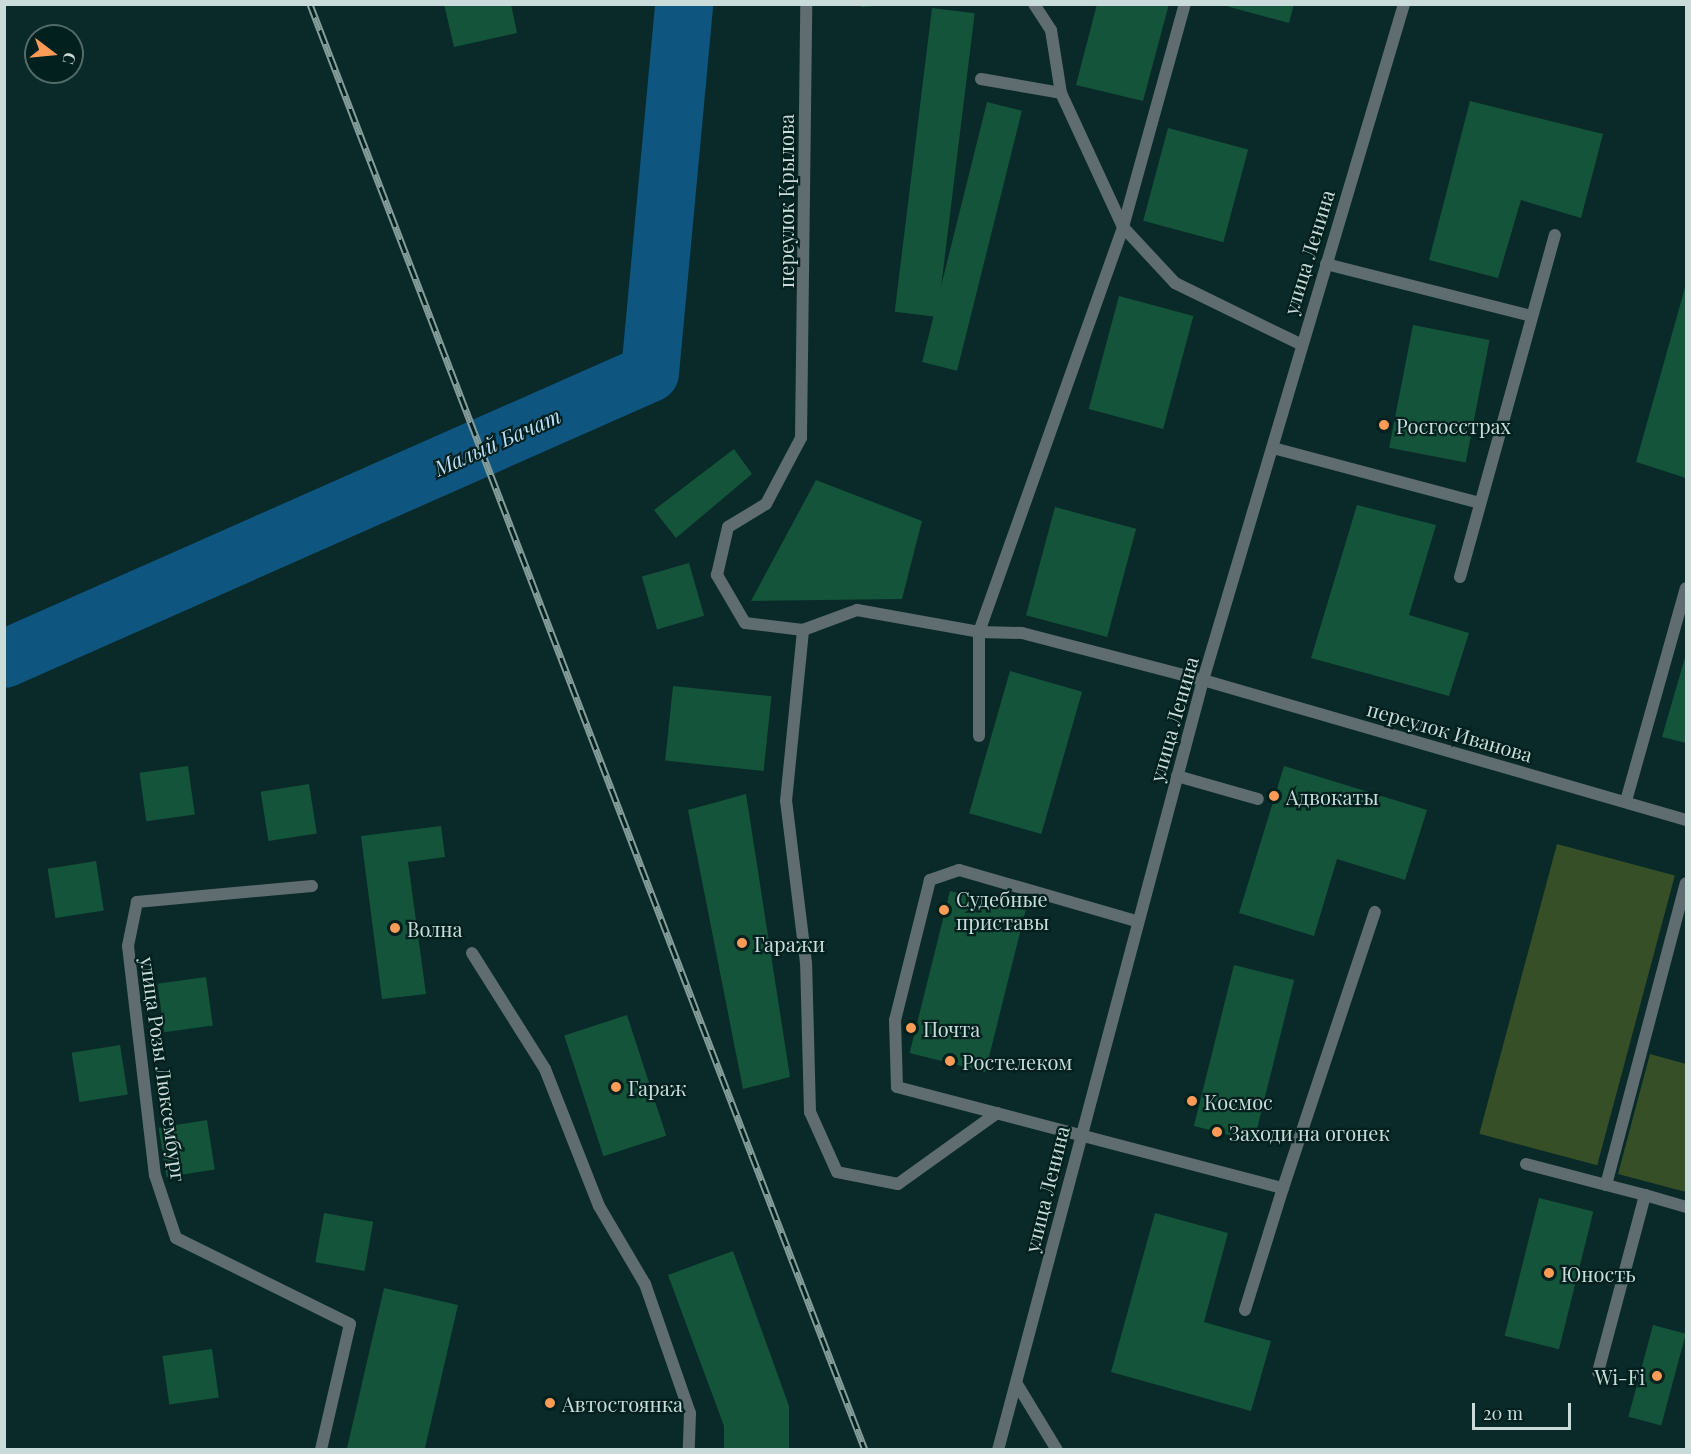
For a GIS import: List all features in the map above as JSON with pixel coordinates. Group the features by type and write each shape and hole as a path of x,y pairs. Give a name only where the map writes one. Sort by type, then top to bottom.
{"street":[{"name":"переулок Крылова","path":"803,630 745,623 717,575 728,527 766,504 801,438 806,4"},
{"path":"1034,4 1050,30 1061,93 1123,228 1174,283 1300,344"},
{"path":"979,736 979,632 1123,228 1185,4"},
{"name":"улица Ленина","path":"998,1449 1017,1384 1079,1134 1203,680 1274,448 1300,344 1404,4"},
{"path":"981,79 1061,93"},
{"path":"1460,577 1555,235"},
{"path":"1326,264 1532,316"},
{"path":"1274,448 1480,503"},
{"path":"1626,801 1686,588"},
{"name":"переулок Иванова","path":"803,630 857,610 979,632 1022,633 1203,680 1686,820"},
{"path":"803,630 786,801 806,963 810,1112 837,1172 898,1184 997,1113"},
{"path":"1177,776 1257,800"},
{"path":"1136,921 959,870 930,880 895,1020 897,1087 1283,1188"},
{"path":"1606,1185 1686,883"},
{"name":"улица Розы Люксембург","path":"312,885 137,902 128,946 155,1175 176,1238 350,1324 321,1449"},
{"path":"1245,1310 1375,912"},
{"path":"472,952 546,1069 599,1206 645,1284 690,1413 689,1449"},
{"path":"1526,1164 1686,1207"},
{"path":"1598,1372 1645,1196"},
{"path":"1017,1384 1057,1449"}],"green space":[{"path":"1557,844 1675,876 1597,1165 1479,1134"},
{"path":"1650,1054 1686,1064 1686,1192 1618,1174"}],"building":[{"path":"444,4 511,4 517,33 454,47"},
{"path":"861,4 904,4 861,7"},
{"path":"1097,4 1169,4 1143,101 1076,85"},
{"path":"1219,4 1294,4 1289,23"},
{"path":"932,8 975,13 937,317 895,312"},
{"path":"1470,101 1603,134 1581,218 1521,200 1498,278 1429,260"},
{"path":"987,102 1022,111 957,371 922,362"},
{"path":"1168,128 1248,149 1223,242 1143,221"},
{"path":"1686,284 1686,478 1636,462"},
{"path":"1119,296 1193,316 1163,429 1089,409"},
{"path":"1413,325 1490,340 1466,463 1389,448"},
{"path":"734,449 752,474 676,538 654,510"},
{"path":"816,480 922,521 902,599 751,601"},
{"path":"1357,505 1436,525 1409,615 1469,633 1449,696 1311,658"},
{"path":"1055,507 1136,529 1107,637 1026,615"},
{"path":"689,563 704,616 657,629 642,577"},
{"path":"1686,654 1686,743 1662,737"},
{"path":"1010,671 1082,692 1041,834 969,813"},
{"path":"673,686 771,696 764,771 665,761"},
{"path":"188,766 195,815 146,821 139,773"},
{"path":"1284,766 1427,810 1405,880 1337,859 1314,936 1239,913"},
{"path":"309,784 317,833 268,841 261,792"},
{"name":"Гаражи","path":"746,794 790,1077 743,1089 688,810"},
{"name":"Волна","path":"441,826 445,857 408,862 426,994 382,999 361,836"},
{"path":"96,861 104,910 55,918 48,869"},
{"path":"950,891 1026,910 985,1072 910,1053"},
{"path":"1234,965 1294,980 1254,1141 1194,1126"},
{"path":"206,977 213,1026 164,1032 157,984"},
{"name":"Гараж","path":"627,1015 666,1136 603,1156 564,1035"},
{"path":"120,1045 128,1094 79,1102 72,1053"},
{"path":"207,1120 215,1169 166,1177 159,1128"},
{"name":"Юность","path":"1539,1198 1593,1212 1559,1349 1505,1336"},
{"path":"324,1213 373,1222 365,1271 315,1262"},
{"path":"1155,1213 1228,1233 1204,1322 1271,1341 1251,1411 1111,1372"},
{"path":"733,1251 789,1406 789,1450 724,1450 724,1426 668,1275"},
{"path":"384,1288 458,1305 425,1450 347,1450"},
{"name":"Wi-Fi","path":"1653,1325 1686,1334 1661,1426 1628,1417"},
{"path":"212,1349 219,1398 169,1404 162,1356"}],"waterway":[{"name":"Малый Бачат","path":"4,659 650,373 684,4"}],"railway":[{"path":"310,4 865,1450"}],"place":[{"name":"Росгосстрах","path":"1384,425"},
{"name":"Адвокаты","path":"1274,796"},
{"name":"Судебные приставы","path":"944,910"},
{"name":"Волна","path":"395,928"},
{"name":"Гаражи","path":"742,943"},
{"name":"Почта","path":"911,1028"},
{"name":"Ростелеком","path":"950,1061"},
{"name":"Гараж","path":"616,1087"},
{"name":"Космос","path":"1192,1101"},
{"name":"Заходи на огонек","path":"1217,1132"},
{"name":"Юность","path":"1549,1273"},
{"name":"Wi-Fi","path":"1657,1376"},
{"name":"Автостоянка","path":"550,1403"}]}
